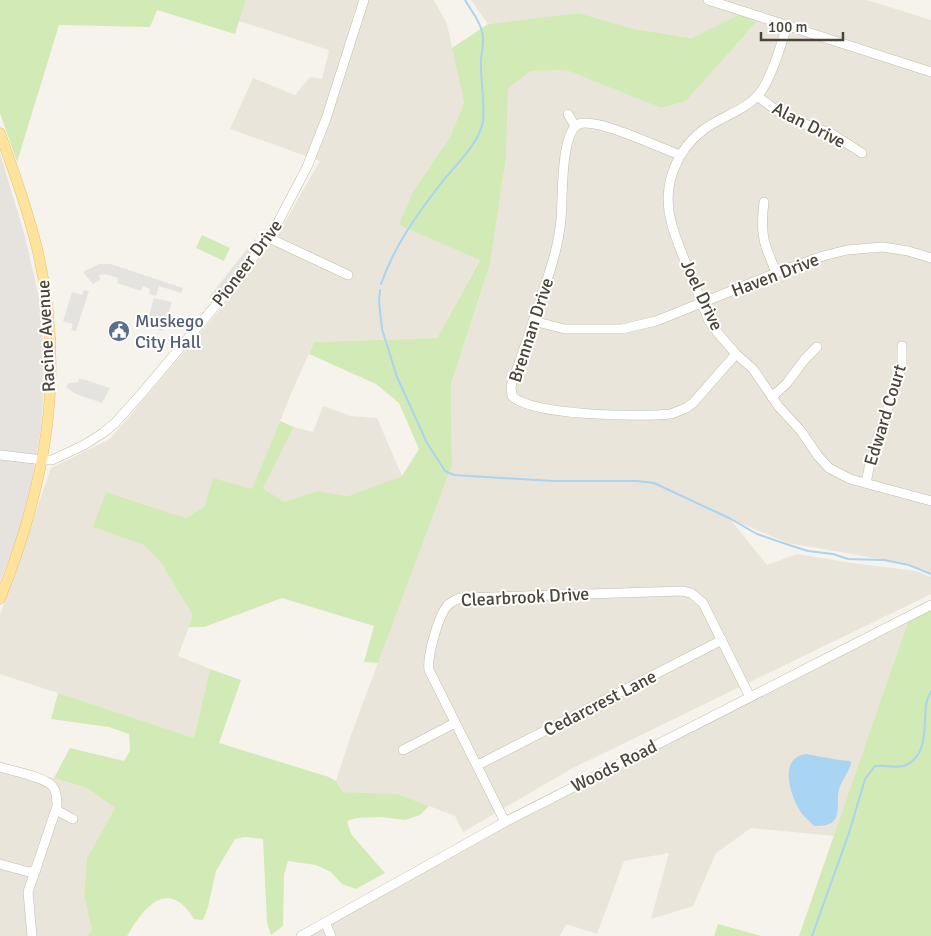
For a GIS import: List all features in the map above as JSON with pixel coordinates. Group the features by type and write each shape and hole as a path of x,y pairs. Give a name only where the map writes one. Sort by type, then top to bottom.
{"main road":[{"name":"Racine Avenue","path":"0,133 33,233 45,292 51,362 50,396 43,460 23,538 0,599"}],"street":[{"name":"Pioneer Drive","path":"43,460 58,458 84,446 115,423 178,352 269,238 293,195 313,153 326,119 364,0"},
{"path":"708,0 931,72"},
{"name":"Joel Drive","path":"786,26 772,70 762,90 741,110 704,129 691,140 673,168 668,199 669,214 676,238 709,321 736,354 753,370 772,397 801,430 818,456 829,468 842,476 906,496 931,501"},
{"name":"Alan Drive","path":"757,96 780,113 832,134 862,153"},
{"path":"568,114 575,126 585,122 607,127 680,156"},
{"name":"Brennan Drive","path":"575,126 570,137 563,175 561,219 557,245 508,398 561,412 671,414 693,403 736,354"},
{"path":"764,202 762,231 776,274"},
{"path":"269,238 348,274"},
{"name":"Haven Drive","path":"533,321 565,329 622,329 649,324 832,253 864,247 891,248 930,257"},
{"path":"930,257 931,248"},
{"name":"Edward Court","path":"866,483 870,463 902,366 904,357 902,346"},
{"path":"772,397 787,384 805,359 817,347"},
{"path":"0,454 43,460"},
{"name":"Clearbrook Drive","path":"505,822 478,765 432,677 428,664 431,647 444,611 450,603 460,598 686,592 697,596 703,603 750,697"},
{"name":"Woods Road","path":"301,936 505,822 931,605"},
{"name":"Cedarcrest Lane","path":"478,765 722,640"},
{"path":"403,750 456,723"},
{"path":"0,767 47,782 54,788 57,798 56,810 28,892 32,936"},
{"path":"56,810 73,819"},
{"path":"0,864 29,872 36,870"},
{"path":"325,922 331,936"}],"shaded area":[{"path":"246,0 434,0 447,24 464,103 450,137 414,190 480,259 437,338 314,342 252,490 205,506 186,518 106,492 94,527 144,545 161,563 193,616 178,656 210,669 194,738 0,674 0,615 51,468 110,439 231,297 279,232 320,161 230,129 253,78 295,95 310,77 322,79 329,50 239,21"},
{"path":"471,0 867,0 931,20 931,573 910,564 788,543 730,519 767,565 797,554 916,571 931,577 931,594 571,769 463,832 455,816 398,794 343,792 336,781 351,735 452,465 451,384 490,264 506,158 507,88 531,71 566,70 661,108 686,101 755,22 740,14 693,38 634,29 579,13 488,24"},
{"path":"0,153 24,233 39,297 44,387 41,428 32,480 19,532 0,582"},
{"path":"255,239 260,243 214,301 209,297"},
{"path":"99,264 111,264 183,288 181,293 159,286 156,296 149,294 150,289 143,286 141,291 117,283 118,278 105,274 99,275 100,280 93,284 83,272"},
{"path":"84,290 89,291 76,331 71,330 73,324 63,321 72,292 82,295"},
{"path":"154,298 172,302 163,331 146,325"},
{"path":"79,378 110,388 102,403 76,394 66,387 69,383 78,382"},
{"path":"323,406 351,416 377,418 402,476 348,496 317,491 284,502 263,488 294,427 313,432"},
{"path":"909,619 834,836 751,828 716,853 693,906 651,919 669,853 624,861 597,934 566,924 560,936 309,936 476,841"},
{"path":"0,762 87,788 115,808 87,858 84,895 92,932 86,936 0,936"}],"green space":[{"path":"0,0 246,0 235,34 157,10 150,27 59,25 17,162 0,113"},
{"path":"579,13 634,29 692,38 740,14 756,22 686,101 661,108 566,70 531,71 508,88 506,158 490,264 451,384 452,465 378,663 364,662 374,626 282,598 204,627 188,627 193,616 161,563 144,545 93,527 106,492 186,518 205,506 213,478 252,489 280,421 294,427 263,488 284,502 317,491 348,496 402,476 419,449 399,403 376,384 309,354 314,342 437,338 480,260 399,225 414,190 450,137 464,103 452,48 488,24"},
{"path":"202,235 230,248 224,261 196,248"},
{"path":"931,608 931,936 799,936 909,619"},
{"path":"210,669 241,680 219,743 329,777 336,781 343,792 398,794 429,806 420,815 405,820 381,817 357,818 347,821 351,834 385,873 356,889 342,884 331,872 316,865 288,861 284,875 283,926 271,935 267,922 263,839 245,837 235,839 216,871 203,920 194,919 185,907 176,900 167,898 159,900 144,911 127,936 86,936 92,931 84,895 87,858 115,808 87,788 54,778 70,748 124,761 130,751 129,734 109,727 51,719 58,693 194,738"},
{"path":"718,924 761,936 714,936"}],"water":[{"path":"806,754 850,761 851,763 839,789 837,815 831,823 814,826 803,815 796,804 790,787 789,769 797,757"}],"waterway":[{"path":"381,284 392,257 414,221 439,186 471,147 481,130 483,121 481,64 483,35 477,19 465,0"},
{"path":"380,290 379,301 382,329 397,377 427,443 445,471 454,475 553,481 637,481 654,483 729,518 757,534 789,545 848,559 884,560 909,565 931,574"},
{"path":"812,936 849,833 865,779 875,766 903,766 913,761 924,739 926,705 931,691"}],"place":[{"name":"Muskego City Hall","path":"119,331"}]}
